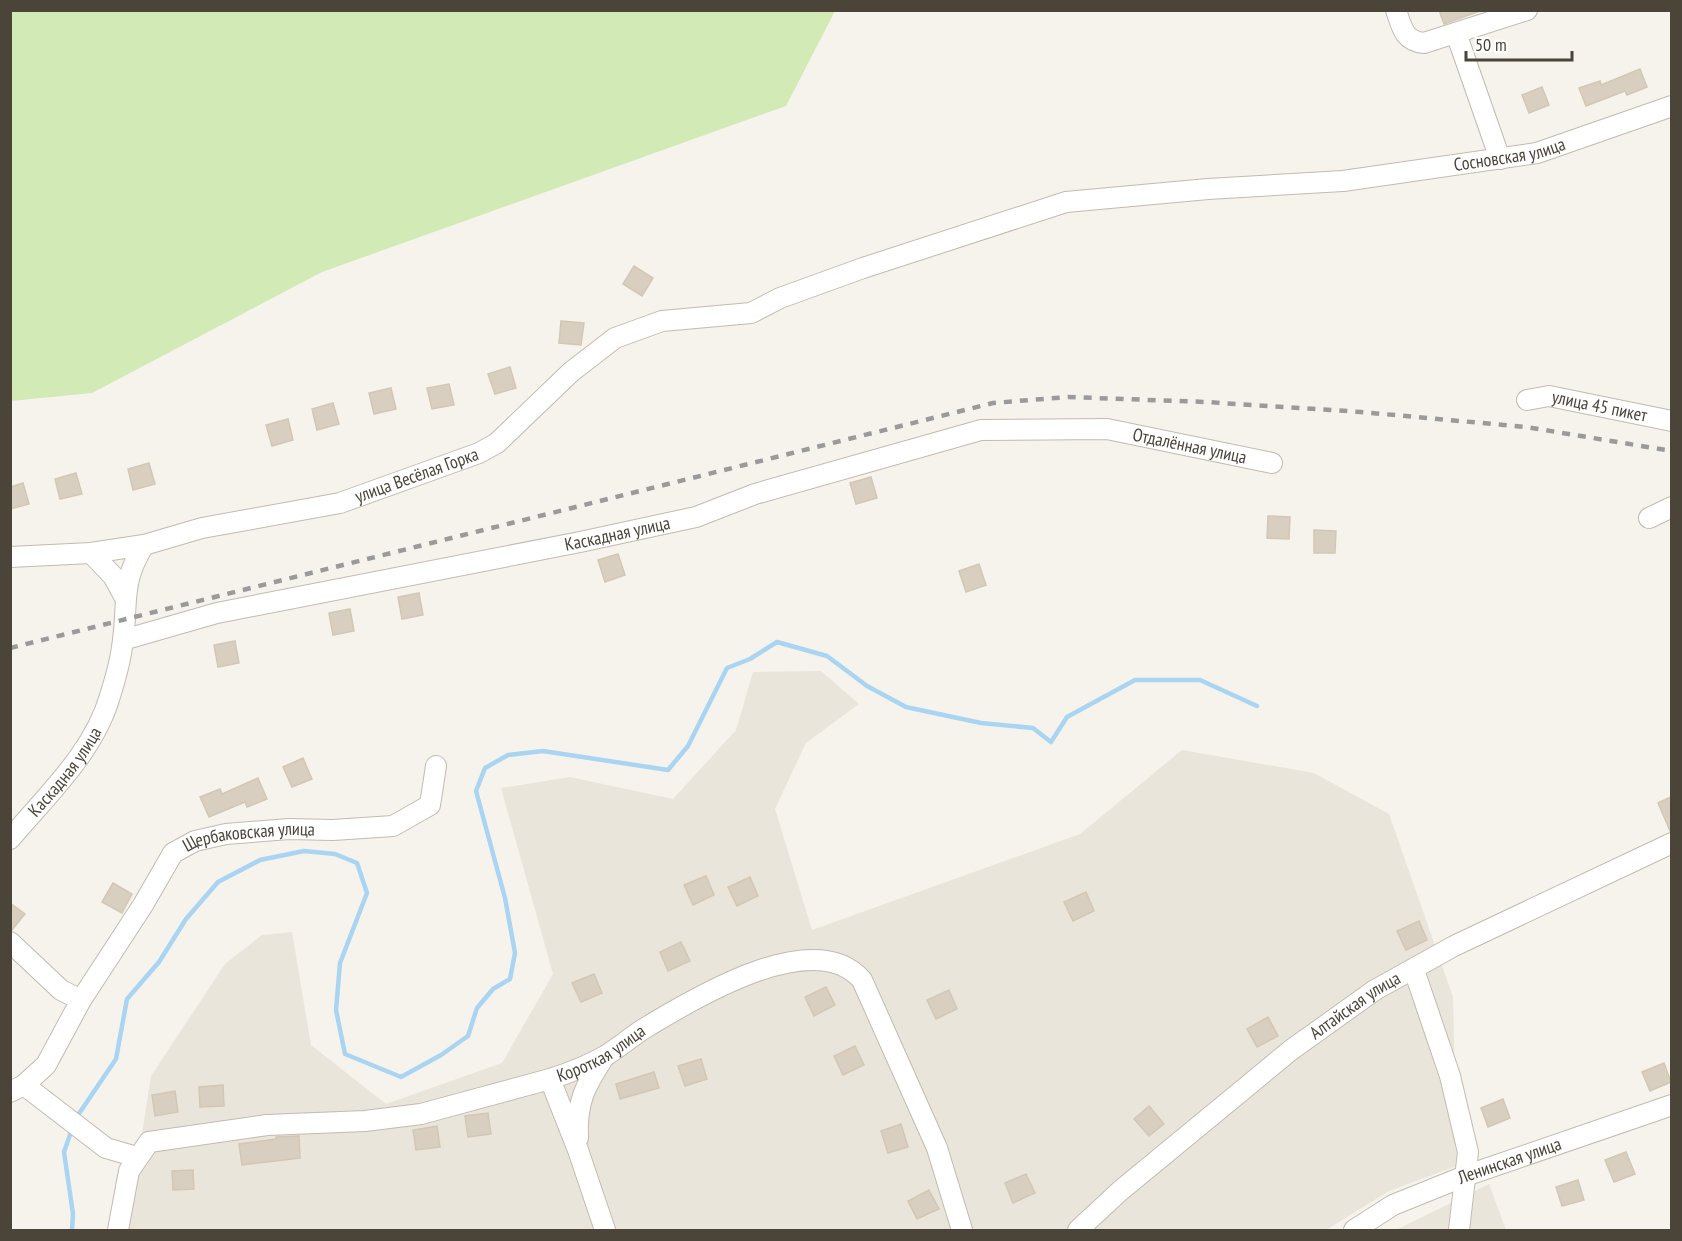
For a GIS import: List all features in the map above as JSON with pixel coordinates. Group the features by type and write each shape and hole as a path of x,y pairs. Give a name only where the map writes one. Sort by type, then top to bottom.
{"street":[{"path":"1396,10 1404,34 1412,42 1424,43 1527,10"},
{"path":"1456,33 1500,159"},
{"name":"Сосновская улица","path":"780,298 863,268 1066,202 1208,189 1343,181 1500,159 1537,153 1671,106"},
{"name":"улица Весёлая Горка","path":"10,557 91,554 144,545 202,528 340,503 479,453 497,443 571,372 615,338 662,321 751,313 780,298"},
{"name":"улица 45 пикет","path":"1527,399 1550,396 1671,421"},
{"name":"Каскадная улица","path":"123,640 217,613 696,517 755,494 981,430 1107,429"},
{"name":"Отдалённая улица","path":"1107,429 1272,464"},
{"path":"1649,518 1671,507"},
{"name":"Каскадная улица","path":"10,838 82,752 110,698 123,640 124,596 134,561 144,545"},
{"path":"91,554 113,576 124,596"},
{"name":"Щербаковская улица","path":"17,1089 46,1065 81,1000 137,915 173,852 195,841 226,834 393,825 430,805 436,766"},
{"name":"Алтайская улица","path":"1078,1230 1120,1191 1291,1050 1375,990 1454,946 1671,843"},
{"path":"10,942 61,990 81,1000"},
{"name":"Короткая улица","path":"137,1156 149,1142 267,1125 365,1121 421,1114 550,1079 571,1072 605,1055 648,1025 725,982 788,963 812,960 837,961 853,968 862,980 937,1148 962,1230"},
{"path":"1414,970 1450,1076 1468,1152 1459,1230"},
{"path":"578,1150 577,1118 585,1086 605,1055"},
{"path":"550,1079 578,1150 605,1230"},
{"path":"17,1089 70,1121 106,1148 137,1156 129,1171 118,1230"},
{"name":"Ленинская улица","path":"1354,1230 1393,1205 1465,1176 1671,1105"}],"shaded area":[{"path":"821,671 859,704 806,743 775,809 812,930 1080,834 1182,750 1314,773 1389,814 1453,997 1457,1166 1389,1191 1326,1230 127,1230 151,1076 225,964 262,935 292,932 311,1045 386,1104 502,1063 553,974 501,788 570,777 673,799 736,730 753,672"},
{"path":"1489,1184 1506,1230 1396,1230"}],"green space":[{"path":"11,10 835,11 786,106 322,272 92,393 11,401"}],"building":[{"path":"1439,10 1480,10 1480,11 1444,24"},
{"path":"1640,69 1647,87 1627,95 1625,91 1586,106 1579,88 1600,81 1601,85"},
{"path":"1542,87 1549,105 1529,113 1522,95"},
{"path":"634,266 653,278 642,296 623,284"},
{"path":"561,321 584,323 581,345 559,343"},
{"path":"510,367 516,388 495,394 488,374"},
{"path":"449,384 454,405 432,409 427,388"},
{"path":"391,388 396,409 374,414 369,393"},
{"path":"333,403 339,424 317,430 312,409"},
{"path":"288,419 293,440 272,446 266,425"},
{"path":"149,463 155,484 133,490 128,469"},
{"path":"76,473 82,494 60,499 55,479"},
{"path":"871,477 877,498 856,504 850,483"},
{"path":"23,483 29,504 10,509 10,487"},
{"path":"1268,516 1290,517 1289,539 1267,538"},
{"path":"1314,530 1336,531 1335,553 1314,553"},
{"path":"618,554 625,575 605,582 598,560"},
{"path":"979,564 986,585 966,592 959,571"},
{"path":"419,593 423,615 402,619 398,597"},
{"path":"350,609 354,631 333,635 329,613"},
{"path":"235,641 239,663 218,667 214,645"},
{"path":"303,758 312,779 292,787 283,767"},
{"path":"258,778 267,799 247,807 245,802 209,817 200,797 220,789 222,794"},
{"path":"1671,797 1671,831 1670,831 1658,803"},
{"path":"706,876 714,895 693,905 684,885"},
{"path":"750,877 758,896 737,906 728,887"},
{"path":"113,883 132,894 122,913 102,902"},
{"path":"1086,892 1094,911 1073,921 1064,902"},
{"path":"10,903 25,914 12,930 10,930"},
{"path":"1419,921 1427,940 1406,950 1397,931"},
{"path":"681,942 690,961 668,971 660,952"},
{"path":"594,974 602,993 581,1002 572,983"},
{"path":"826,987 835,1005 814,1016 805,997"},
{"path":"949,990 957,1009 936,1019 927,1000"},
{"path":"1268,1017 1278,1036 1257,1047 1247,1029"},
{"path":"855,1046 864,1065 843,1075 834,1056"},
{"path":"701,1059 707,1079 685,1086 678,1066"},
{"path":"1664,1063 1671,1082 1650,1091 1642,1072"},
{"path":"654,1072 659,1088 620,1099 616,1084"},
{"path":"223,1085 224,1106 200,1107 199,1087"},
{"path":"175,1091 178,1112 155,1116 152,1095"},
{"path":"1503,1099 1510,1118 1488,1127 1481,1108"},
{"path":"1149,1106 1164,1124 1149,1136 1134,1119"},
{"path":"488,1113 491,1134 468,1137 465,1116"},
{"path":"901,1124 908,1147 888,1153 881,1131"},
{"path":"437,1126 440,1147 416,1150 413,1130"},
{"path":"299,1136 300,1158 242,1165 239,1144 276,1139 276,1137"},
{"path":"1626,1152 1635,1174 1614,1182 1605,1160"},
{"path":"193,1170 194,1189 173,1190 172,1171"},
{"path":"1026,1174 1035,1193 1013,1203 1005,1183"},
{"path":"1578,1180 1584,1200 1562,1206 1556,1187"},
{"path":"929,1190 939,1209 917,1219 908,1201"}],"waterway":[{"path":"76,1118 116,1059 127,999 159,962 186,919 218,882 260,860 304,851 335,854 357,863 367,893 340,963 336,1010 345,1054 401,1077 441,1055 468,1036 477,1008 493,989 510,979 515,953 505,898 476,791 485,768 508,755 543,751 668,770 688,746 727,668 750,659 777,642 827,656 867,686 906,707 981,723 1033,728 1051,742 1067,717 1135,680 1200,680 1257,706"},
{"path":"72,1129 64,1152 73,1214 72,1230"}],"railway":[{"path":"10,648 993,403 1068,397 1206,402 1361,412 1526,427 1672,451"}]}
